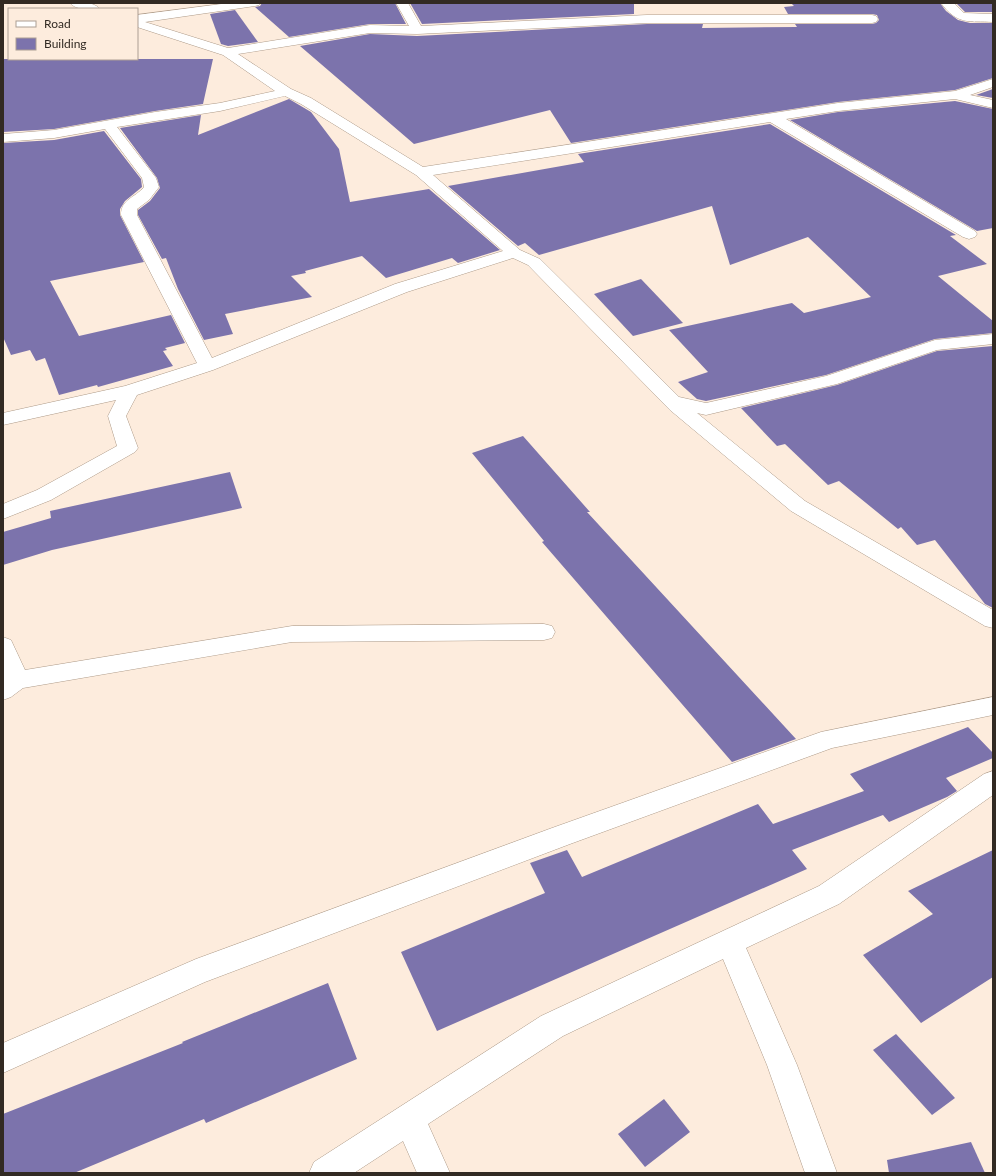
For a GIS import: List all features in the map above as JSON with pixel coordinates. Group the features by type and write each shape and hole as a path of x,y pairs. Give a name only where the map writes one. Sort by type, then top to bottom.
{"street":[{"path":"76,3 91,8"},
{"path":"138,19 255,3"},
{"path":"402,3 416,30"},
{"path":"947,3 960,16 992,18"},
{"path":"227,52 370,29 416,30 647,19 872,19"},
{"path":"138,23 227,52 286,92 306,101 422,172 514,253 534,262 672,402 798,506 993,620"},
{"path":"422,172 838,107 956,96 993,83"},
{"path":"3,138 54,134 108,124 220,107 286,92"},
{"path":"956,96 993,104"},
{"path":"774,118 969,234"},
{"path":"108,124 149,178 152,187 144,197 129,207 129,215 207,366"},
{"path":"3,419 130,391 207,366 401,288 514,253"},
{"path":"672,402 706,409 831,380 935,345 993,339"},
{"path":"3,512 44,495 128,448 117,416 130,391"},
{"path":"3,646 10,685 292,634 544,632"},
{"path":"3,1058 196,972 561,836 823,742 993,706"},
{"path":"325,1173 552,1026 829,895 993,781"},
{"path":"729,941 782,1065 821,1173"},
{"path":"409,1119 434,1173"}],"building":[{"path":"262,3 395,3 406,24 370,24 289,37 255,7 260,6"},
{"path":"410,3 634,3 634,14 422,24"},
{"path":"791,3 940,3 946,11 958,20 970,23 993,23 993,78 955,90 838,102 571,143 550,110 414,144 300,46 370,34 417,36 647,24 703,24 702,28 797,27 795,24 872,24 879,20 877,15 872,14 788,14 784,7 794,6"},
{"path":"956,3 993,3 993,12 965,12"},
{"path":"235,10 258,42 228,46 221,44 210,14"},
{"path":"3,59 213,59 203,104 54,129 3,132"},
{"path":"993,89 993,98 976,95"},
{"path":"289,99 311,112 339,149 350,202 429,189 500,250 458,263 452,258 386,278 362,256 305,271 306,273 291,276 312,297 225,314 233,334 204,340 178,289 166,258 162,259 138,215 138,210 150,201 160,188 157,178 120,128 201,115 198,135"},
{"path":"955,101 993,109 993,228 977,231 790,120 838,112"},
{"path":"770,124 956,235 950,236 987,264 938,276 993,321 993,333 935,339 826,375 706,401 697,399 678,382 708,372 669,330 792,303 804,313 871,297 808,237 730,265 712,206 539,255 525,243 518,246 448,186 584,162 578,154"},
{"path":"104,131 141,179 142,187 125,201 120,209 120,215 144,262 50,281 79,336 171,315 185,343 165,348 167,350 163,351 173,366 98,387 97,385 59,395 45,358 36,361 30,350 11,355 3,337 3,143 54,140"},
{"path":"641,279 683,323 633,336 594,294"},
{"path":"993,346 993,608 985,604 935,540 917,545 901,527 898,529 839,481 828,485 785,444 777,446 741,408 837,385 937,351"},
{"path":"523,436 590,512 587,512 796,739 732,762 542,542 544,541 472,453"},
{"path":"230,472 242,508 52,550 3,565 3,532 51,518 50,511"},
{"path":"968,727 993,753 993,758 946,778 957,791 947,797 889,822 883,815 792,850 807,869 437,1031 401,952 545,893 530,863 567,850 582,877 758,804 773,824 864,791 850,774"},
{"path":"993,850 993,977 921,1023 863,955 933,914 908,891"},
{"path":"328,983 357,1059 206,1123 204,1119 74,1173 3,1173 3,1114 183,1043 182,1042"},
{"path":"896,1034 955,1098 932,1115 873,1050"},
{"path":"664,1099 690,1132 645,1167 618,1134"},
{"path":"971,1142 985,1173 889,1173 887,1160"}]}
